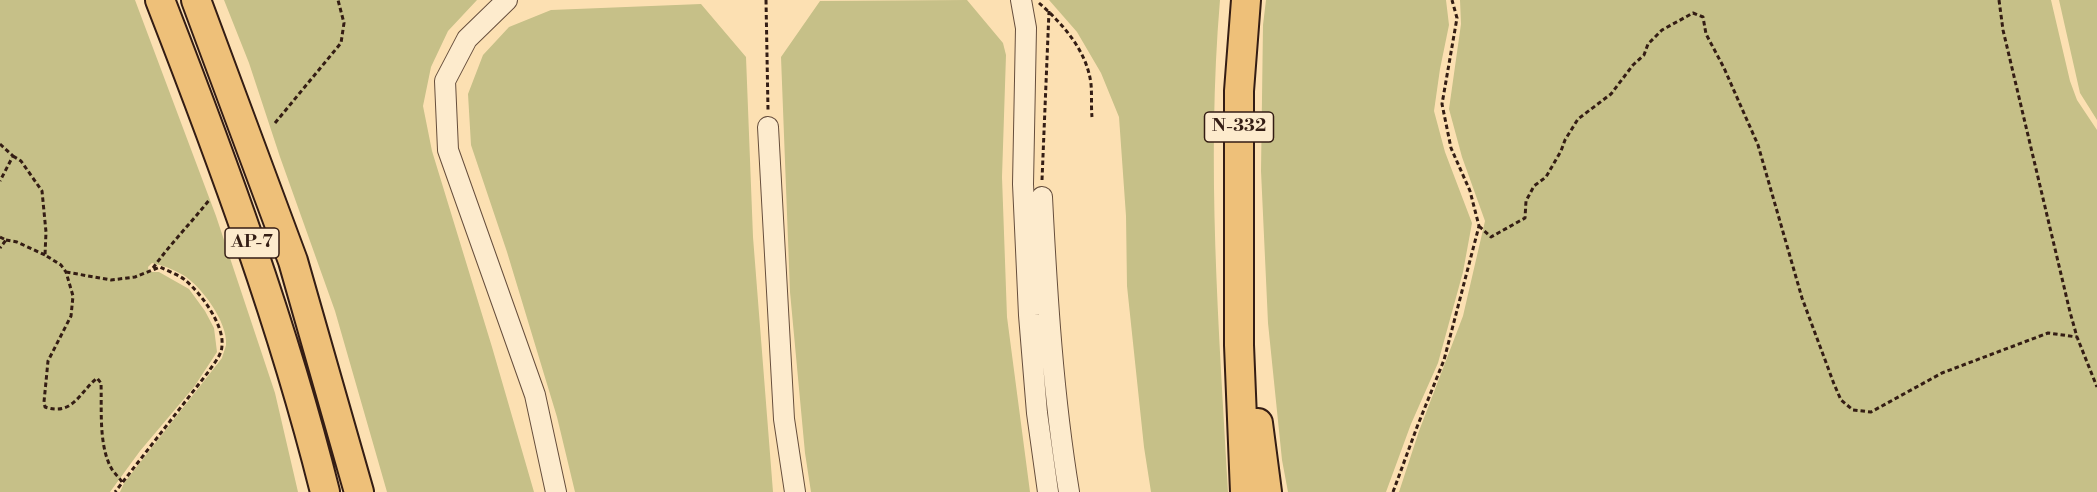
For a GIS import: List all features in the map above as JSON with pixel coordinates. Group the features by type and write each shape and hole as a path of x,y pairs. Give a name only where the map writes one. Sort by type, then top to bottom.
{"highway":[{"name":"AP-7","path":"160,0 258,260 308,421 325,492"},
{"name":"AP-7","path":"196,0 293,261 359,492"},
{"name":"N-332","path":"1245,492 1239,356 1239,91 1246,0"},
{"name":"N-332","path":"1239,254 1267,492"}],"lane":[{"path":"507,0 467,39 445,81 448,150 535,395 556,492"},
{"path":"1021,0 1026,28 1023,184 1029,315 1037,413 1048,492"},
{"path":"768,127 784,419 795,492"},
{"path":"1042,196 1060,440 1069,492"}],"path":[{"path":"275,123 341,44 344,23 338,0"},
{"path":"766,0 768,127"},
{"path":"1036,0 1060,21 1081,52 1091,82 1092,117"},
{"path":"1393,492 1416,427 1444,360 1472,261 1479,226 1470,191 1451,148 1442,104 1457,18 1452,0"},
{"path":"1999,0 2003,30 2077,337 2097,387"},
{"path":"1042,196 1049,11"},
{"path":"1479,226 1491,237 1525,218 1526,201 1534,186 1546,177 1578,118 1611,94 1633,65 1644,55 1648,44 1662,30 1693,13 1703,17 1706,34 1724,68 1758,145 1802,298 1841,400 1853,410 1871,411 1942,374 2048,333 2077,337"},
{"path":"0,144 21,161 42,191 46,232 45,255"},
{"path":"0,181 13,156"},
{"path":"153,268 171,242 190,224 210,199"},
{"path":"0,237 45,255 61,265 66,272 73,288 71,316 48,362 45,407 56,411 73,404 88,385 97,378 101,383 106,455 113,471 122,482"},
{"path":"0,248 6,240"},
{"path":"66,272 111,280 135,277 160,267 185,280 203,300 213,314 222,337 220,354 209,371 115,492"}],"shaded area":[{"path":"0,0 135,0 216,216 275,393 298,492 120,492 124,483 222,358 226,345 223,326 198,287 179,273 152,263 148,267 149,272 159,272 189,289 214,328 217,352 194,387 140,451 110,492 0,492"},
{"path":"224,0 477,0 448,31 431,67 423,106 432,151 534,492 387,492 335,311 249,63"},
{"path":"967,0 1003,43 1006,55 1002,177 1007,317 1030,492 811,492 805,453 790,292 781,57 820,1"},
{"path":"1049,0 1220,0 1214,123 1215,246 1228,492 1151,492 1127,286 1126,216 1119,117 1101,73 1077,32"},
{"path":"1266,0 1446,0 1449,25 1434,111 1445,152 1472,223 1463,272 1438,363 1411,424 1386,492 1288,492 1282,460 1268,323 1261,171 1263,25"},
{"path":"1460,0 2051,0 2070,81 2077,100 2097,130 2097,492 1399,492 1419,431 1463,316 1485,221 1462,157 1449,109 1461,24"},
{"path":"2059,0 2097,0 2097,120 2080,93"},
{"path":"701,4 746,57 753,237 773,492 575,492 557,417 507,252 471,145 468,94 483,55 509,27 551,10"}]}
